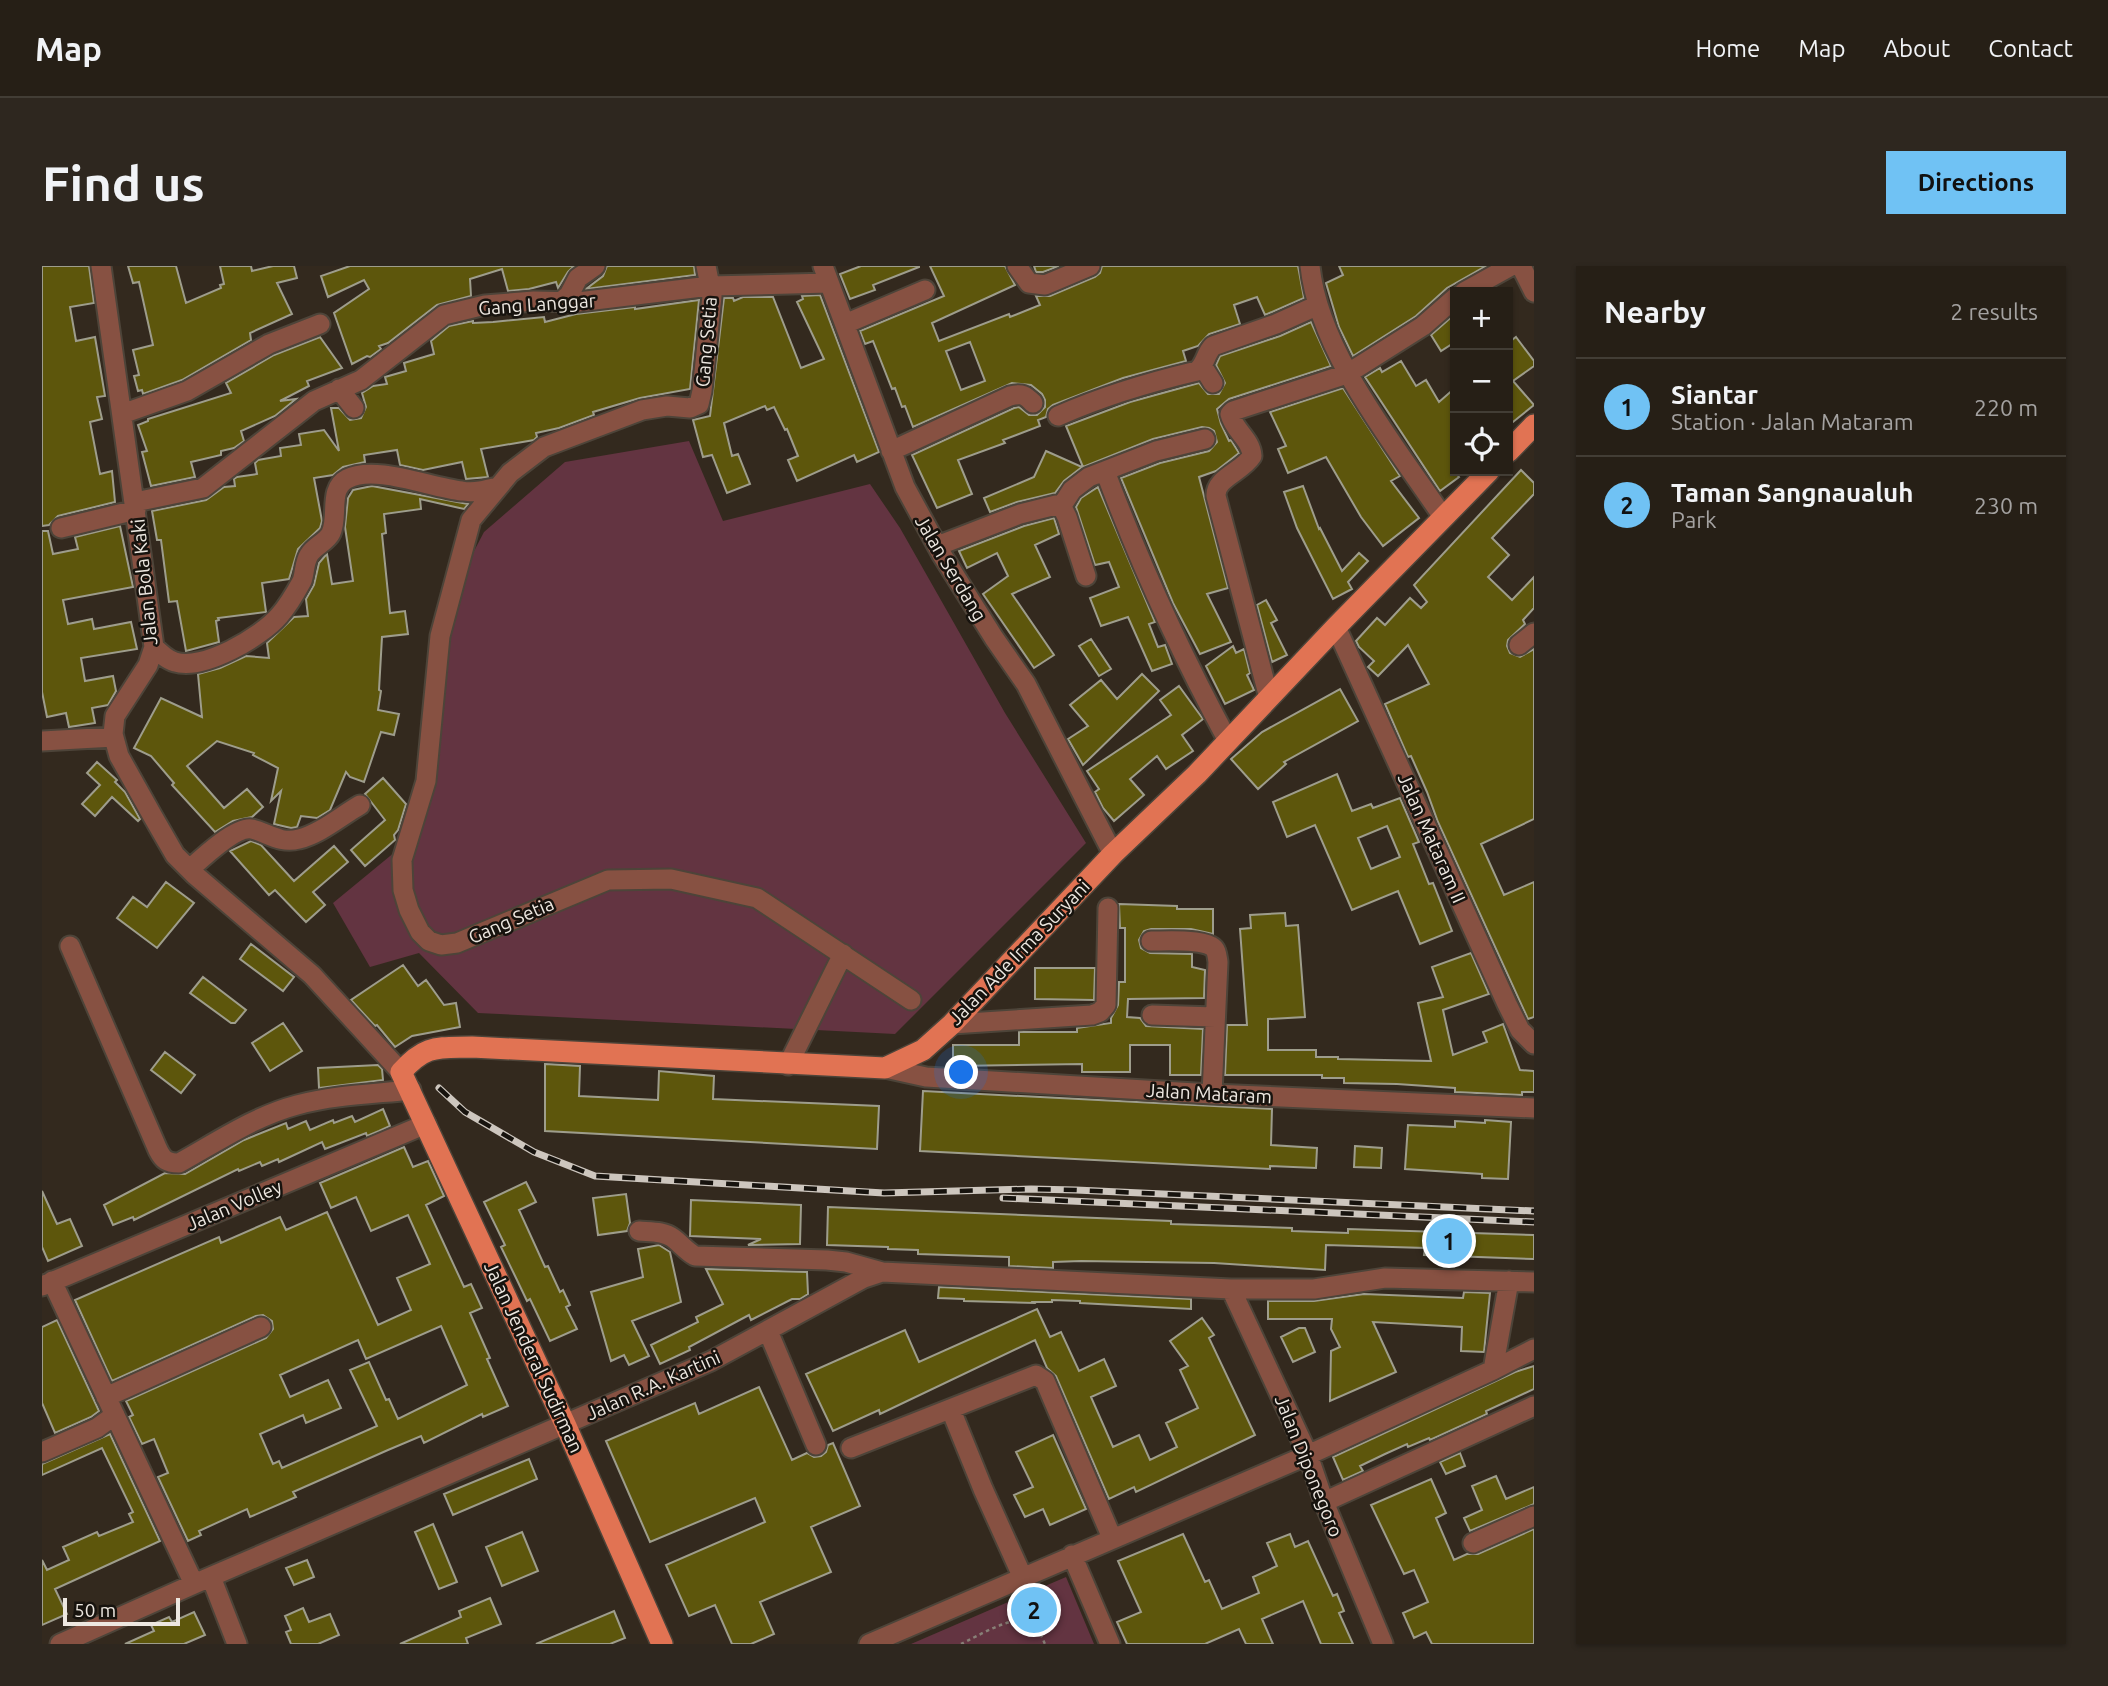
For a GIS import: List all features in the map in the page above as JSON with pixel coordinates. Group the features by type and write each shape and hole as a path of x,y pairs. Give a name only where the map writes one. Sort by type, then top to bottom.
{"main road":[{"path":"1513,448 1532,431"},
{"name":"Jalan Ade Irma Suryani","path":"406,1081 417,1055 437,1048 472,1046 788,1065 886,1068 923,1050 952,1024 1113,853 1197,774 1484,476"},
{"name":"Jalan Jenderal Sudirman","path":"406,1081 565,1424 662,1644"}],"street":[{"name":"Jalan Bola Kaki","path":"101,266 154,647 148,665 115,716 114,737"},
{"path":"561,302 569,295 578,278 595,266"},
{"path":"1017,266 1029,283 1045,285 1090,266"},
{"path":"1310,266 1316,306 1347,374 1443,517"},
{"path":"1473,287 1511,266"},
{"path":"1521,266 1534,292"},
{"name":"Gang Langgar","path":"61,528 203,488 314,401 361,380 444,316 485,304 578,302 708,276 829,272"},
{"name":"Jalan Serdang","path":"829,272 845,324 905,487 937,546 1026,684 1113,853"},
{"name":"Gang Setia","path":"708,276 712,296 701,401 696,407 667,406 642,410 544,447 510,472 471,520 440,636 426,781 402,860 403,890 420,932 429,941 441,945 457,943 608,880 671,878 757,898 911,1000"},
{"path":"845,324 925,290"},
{"path":"1269,698 1216,496 1216,488 1220,482 1243,468 1252,456 1251,445 1234,425 1230,414 1347,374 1423,326 1450,302"},
{"path":"1058,416 1143,385 1197,371 1208,375 1208,351 1213,346 1276,324 1316,306"},
{"path":"122,414 187,391 269,344 320,324"},
{"path":"340,389 354,408"},
{"path":"891,451 1010,396 1026,395 1033,404"},
{"path":"1061,508 1079,483 1156,451 1205,439"},
{"path":"1105,471 1162,611 1228,741"},
{"path":"154,647 167,659 178,663 208,661 241,645 278,618 302,580 310,553 330,536 335,516 336,492 345,480 381,475 462,492 482,491 498,486"},
{"path":"937,546 1049,505 1061,508 1072,530 1086,576"},
{"name":"Jalan Mataram II","path":"1336,627 1507,1004 1520,1030 1534,1044"},
{"path":"42,741 114,737 119,756 175,855 312,975 406,1081 296,1105 242,1128 179,1163 170,1163 163,1159 158,1150 69,946"},
{"path":"190,869 221,843 245,829 281,840 298,839 360,805"},
{"path":"952,1024 1092,1015 1100,1012 1106,1005 1108,908"},
{"path":"1151,941 1200,944 1212,946 1216,951 1218,962 1212,1094"},
{"path":"788,1065 843,954"},
{"path":"1152,1015 1215,1017"},
{"name":"Jalan Mataram","path":"886,1068 926,1077 1212,1094 1534,1108"},
{"name":"Jalan Volley","path":"47,1284 426,1124"},
{"path":"639,1231 672,1237 685,1251 695,1256 827,1260 882,1272"},
{"name":"Jalan R.A. Kartini","path":"60,1644 711,1361 864,1278 882,1272 1231,1289 1314,1289 1385,1278 1534,1282"},
{"path":"1493,1370 1509,1282"},
{"path":"47,1284 203,1580 228,1622 237,1644"},
{"name":"Jalan Diponegoro","path":"1231,1289 1308,1455 1324,1502 1383,1644"},
{"path":"106,1397 261,1327"},
{"path":"768,1331 816,1445"},
{"path":"869,1644 1308,1455 1534,1349"},
{"path":"851,1448 1036,1375 1041,1377 1049,1390 1112,1538"},
{"path":"1324,1502 1534,1406"},
{"path":"951,1410 974,1469 1023,1578"},
{"path":"42,1452 97,1428 115,1415"},
{"path":"1473,1543 1534,1516"},
{"path":"1072,1555 1110,1644"},
{"path":"228,1622 228,1644"}],"path":[{"path":"961,1644 1011,1621 1023,1619 1034,1624 1045,1644"}],"shaded area":[{"path":"689,441 723,521 870,484 900,528 1005,713 1086,843 895,1034 478,1013 419,953 370,967 333,903 418,833 426,740 429,637 484,532 565,462"},
{"path":"1066,1577 1094,1644 911,1644"}],"building":[{"path":"42,266 89,266 94,303 70,307 76,341 95,337 105,396 97,397 102,419 90,422 100,474 112,471 115,502 58,516 49,525 42,526"},
{"path":"128,266 176,266 186,303 221,288 220,285 224,284 220,266 251,266 252,271 273,266 294,266 297,278 277,283 292,314 250,333 251,340 182,380 143,394 142,390 138,391 134,376 139,375 133,350 153,345 139,282 133,283"},
{"path":"350,266 574,266 558,288 556,282 508,291 502,269 470,279 471,296 437,305 388,343 379,346 381,349 370,357 352,364 334,313 369,289 364,280 328,297 321,276"},
{"path":"607,266 694,266 695,275 586,289 603,276"},
{"path":"861,266 919,267 873,285 875,290 850,299 840,274"},
{"path":"930,266 1005,266 1015,285 932,323 939,341 1040,305 1036,296 1050,296 1095,277 1102,266 1298,266 1304,298 1265,315 1257,297 1234,305 1240,324 1209,334 1198,346 1183,351 1186,361 1123,378 1053,405 1048,409 1046,417 1038,420 1040,426 1003,440 1005,443 958,460 972,494 937,508 912,455 1014,408 1019,407 1029,415 1037,415 1045,407 1042,394 1031,385 1012,383 913,427 905,406 902,407 895,388 892,389 873,341 865,344 860,331 944,296","holes":["970,342 985,381 961,390 946,351"]},
{"path":"1034,266 1059,266 1036,272"},
{"path":"1339,266 1486,266 1447,288 1416,316 1353,356 1339,327 1326,283 1343,275"},
{"path":"820,295 879,452 857,462 854,455 797,481 788,460 798,456 787,429 785,430 774,407 767,410 765,406 724,423 732,456 738,454 750,484 727,493 712,455 703,457 693,420 710,416 724,298 733,298 734,301 743,297 773,297 801,368 824,359 797,302 803,299 802,296"},
{"path":"699,300 690,389 640,398 593,412 594,415 559,428 536,433 534,440 481,449 488,477 466,479 462,462 423,470 400,465 397,450 364,455 365,462 343,467 333,475 314,478 322,521 320,528 298,549 289,579 262,583 266,612 218,618 216,621 219,642 186,651 177,601 169,602 161,540 157,540 152,511 206,500 224,487 235,486 234,479 237,477 257,474 255,463 258,460 281,456 280,448 301,445 299,434 324,430 339,451 331,408 339,408 350,420 361,418 366,407 362,393 373,386 387,384 385,377 406,371 404,363 434,354 431,341 449,326 473,321 493,322 544,317 545,322 576,314"},
{"path":"1450,318 1450,345 1441,351 1431,335"},
{"path":"1311,322 1331,366 1229,399 1217,409 1229,441 1231,440 1239,453 1216,471 1199,477 1228,588 1207,594 1231,642 1200,654 1173,603 1121,478 1160,463 1209,451 1217,442 1214,431 1202,427 1153,439 1083,467 1066,426 1130,402 1199,383 1208,394 1219,394 1225,383 1216,365 1220,356 1280,336"},
{"path":"320,337 342,368 307,381 309,386 280,401 296,399 275,416 241,431 244,441 234,448 221,451 221,455 191,462 195,477 151,486 142,452 147,451 138,425 148,419 231,393 226,383 274,355"},
{"path":"1516,337 1534,361 1534,366 1513,381 1513,350 1513,339"},
{"path":"1401,361 1416,386 1426,380 1439,402 1450,392 1450,476 1459,477 1440,491 1365,377 1380,368 1382,372"},
{"path":"1513,381 1534,405 1513,422"},
{"path":"1343,388 1400,476 1391,481 1419,518 1383,546 1361,517 1326,457 1288,473 1278,449 1286,446 1270,412"},
{"path":"1046,451 1082,467 1064,481 1055,493 990,512 984,498 1034,477"},
{"path":"1521,470 1534,483 1534,494 1492,538 1509,555 1488,577 1512,600 1534,577 1534,608 1523,620 1525,624 1508,640 1507,646 1510,653 1520,657 1534,649 1534,819 1481,844 1504,895 1534,882 1534,1017 1528,1019 1438,822 1411,756 1408,757 1385,704 1429,684 1408,645 1378,676 1368,667 1374,661 1356,641 1377,618 1385,625 1410,598 1421,608 1427,602 1414,585"},
{"path":"372,486 468,504 464,509 420,499 421,509 384,514 386,533 382,534 390,613 405,611 408,634 382,637 378,710 399,714 394,735 381,732 364,782 350,777 346,772 330,810 317,818 301,816 297,827 291,828 274,824 281,791 271,801 278,768 253,755 254,753 217,741 187,766 224,808 247,789 263,807 252,817 233,821 215,832 172,785 174,783 151,756 134,748 161,698 202,717 198,674 220,668 246,656 269,658 267,643 294,617 308,616 306,599 314,585 319,563 327,554 332,584 353,581 345,527 348,498 353,490"},
{"path":"1303,486 1319,529 1342,571 1359,553 1368,561 1348,582 1352,589 1333,599 1297,528 1284,492"},
{"path":"1098,487 1155,622 1149,624 1158,647 1165,645 1172,664 1152,671 1128,617 1101,626 1090,598 1119,587 1109,562 1095,565 1076,507 1081,498"},
{"path":"1054,518 1059,534 1035,545 1050,577 1012,594 1054,655 1034,668 983,594 1008,576 997,553 967,568 959,551 1024,526"},
{"path":"120,526 133,587 63,600 68,624 92,619 94,629 131,622 137,649 81,658 85,681 113,676 116,691 108,705 92,708 95,723 69,727 66,713 47,717 42,692 42,531 48,531 53,554 78,549 75,537"},
{"path":"1266,600 1277,620 1271,623 1287,655 1272,662 1257,605"},
{"path":"1091,639 1111,669 1099,676 1079,646"},
{"path":"1233,646 1236,653 1244,649 1250,673 1247,675 1254,690 1225,704 1206,666"},
{"path":"1142,674 1159,691 1083,765 1068,739 1088,726 1070,705 1101,680 1117,699"},
{"path":"1179,686 1203,719 1182,735 1193,751 1166,769 1157,756 1130,779 1144,795 1114,821 1103,808 1095,792 1099,789 1087,771 1171,715 1160,700"},
{"path":"1340,689 1358,721 1284,762 1286,764 1258,789 1231,759 1262,732"},
{"path":"97,762 117,780 115,782 125,792 140,819 138,821 112,797 95,816 82,804 100,785 87,773"},
{"path":"1337,774 1352,811 1371,804 1373,808 1400,798 1419,842 1413,844 1429,884 1433,883 1452,931 1420,944 1398,891 1352,910 1315,825 1287,837 1273,802","holes":["1387,826 1400,857 1371,869 1358,838"]},
{"path":"383,778 406,804 394,835 395,840 365,866 351,850 385,820 365,794"},
{"path":"251,841 261,845 294,881 334,846 348,862 313,892 325,905 306,922 275,890 269,895 230,851"},
{"path":"166,882 194,903 157,948 117,918 133,897 147,907"},
{"path":"1119,904 1213,909 1213,934 1191,929 1151,929 1144,931 1139,940 1141,948 1150,953 1192,954 1192,967 1205,970 1204,998 1128,999 1127,1017 1140,1018 1146,1026 1203,1029 1201,1075 1170,1075 1170,1045 1130,1045 1130,1072 1082,1072 1082,1064 953,1066 953,1045 1019,1045 1019,1032 1077,1032 1077,1028 1111,1023 1118,1005 1119,982 1125,982 1125,928 1120,928"},
{"path":"1285,913 1286,926 1298,925 1305,1017 1268,1019 1268,1050 1316,1050 1316,1057 1338,1059 1431,1061 1418,1003 1443,997 1432,967 1471,953 1489,994 1443,1010 1453,1055 1487,1042 1483,1032 1503,1024 1520,1070 1534,1071 1534,1092 1522,1092 1522,1095 1455,1092 1455,1088 1344,1083 1344,1078 1322,1078 1322,1075 1225,1075 1227,1025 1247,1025 1240,929 1251,928 1250,915"},
{"path":"251,944 294,977 283,991 240,959"},
{"path":"403,965 418,986 426,980 444,1005 456,1003 460,1027 412,1036 395,1047 351,1000"},
{"path":"1035,968 1095,968 1094,1000 1035,999"},
{"path":"203,977 246,1010 235,1023 231,1023 190,993"},
{"path":"283,1023 302,1051 270,1071 252,1043"},
{"path":"165,1052 195,1075 181,1093 151,1070"},
{"path":"545,1064 580,1066 579,1096 658,1100 659,1071 714,1076 713,1099 879,1106 877,1149 545,1131"},
{"path":"378,1065 382,1069 383,1080 319,1088 318,1068"},
{"path":"923,1091 1272,1109 1271,1145 1317,1148 1316,1168 1270,1166 1270,1169 920,1151"},
{"path":"383,1109 390,1126 379,1131 367,1136 366,1133 325,1149 322,1142 279,1162 278,1159 262,1166 260,1162 239,1171 238,1169 134,1220 133,1217 113,1225 104,1205 165,1173 185,1174 244,1140 286,1123 288,1129 306,1121 310,1130 333,1120 334,1123 352,1116 355,1122"},
{"path":"1485,1120 1511,1122 1508,1179 1482,1178 1482,1174 1405,1169 1408,1125 1455,1127 1455,1121 1485,1123"},
{"path":"1355,1146 1382,1148 1381,1168 1354,1167"},
{"path":"404,1147 413,1167 428,1161 444,1196 426,1205 464,1287 471,1284 482,1308 470,1313 508,1406 483,1417 482,1414 424,1443 421,1436 388,1450 293,1492 296,1497 250,1517 247,1509 199,1531 201,1535 188,1541 158,1477 168,1473 154,1439 142,1444 129,1417 133,1415 126,1401 266,1338 273,1329 272,1321 263,1315 256,1316 112,1381 75,1300 219,1237 221,1243 280,1217 286,1230 327,1212 378,1325 411,1310 397,1278 430,1264 408,1215 371,1231 356,1197 331,1208 320,1183","holes":["441,1326 467,1385 398,1419 369,1362 350,1370 377,1426 282,1468 279,1461 273,1464 260,1434 303,1415 306,1423 341,1408 328,1380 290,1397 280,1375 358,1340 366,1359"]},
{"path":"526,1182 536,1202 519,1210 545,1267 548,1266 560,1292 563,1290 570,1305 566,1307 577,1329 550,1341 501,1247 505,1245 484,1202"},
{"path":"42,1191 57,1224 70,1219 82,1246 48,1261 42,1247"},
{"path":"626,1194 630,1223 627,1231 598,1235 593,1198"},
{"path":"691,1200 801,1205 800,1244 748,1245 761,1239 690,1236"},
{"path":"828,1207 1171,1221 1171,1224 1292,1228 1292,1231 1348,1233 1348,1229 1534,1235 1534,1259 1424,1255 1425,1248 1326,1245 1325,1270 1214,1263 1081,1261 1053,1262 1053,1268 1009,1266 1009,1257 918,1254 918,1250 888,1247 827,1245"},
{"path":"659,1245 670,1252 681,1302 632,1321 649,1356 629,1365 624,1355 611,1361 591,1292 643,1277 638,1249"},
{"path":"706,1269 807,1272 808,1294 751,1320 749,1315 689,1347 690,1350 660,1364 651,1345 698,1322 696,1317 723,1304"},
{"path":"939,1287 1191,1299 1191,1309 1052,1300 1034,1303 964,1301 938,1298"},
{"path":"1464,1292 1490,1293 1484,1352 1461,1351 1462,1327 1373,1322 1396,1372 1330,1401 1331,1351 1340,1347 1331,1329 1332,1319 1268,1319 1268,1301 1314,1301 1364,1294 1463,1298"},
{"path":"1037,1309 1050,1337 1061,1332 1079,1371 1104,1359 1116,1386 1091,1397 1113,1447 1139,1435 1150,1460 1177,1447 1166,1423 1198,1408 1180,1370 1188,1366 1170,1341 1202,1318 1214,1335 1209,1338 1255,1435 1136,1492 1134,1487 1109,1499 1056,1376 1047,1368 1035,1340 880,1414 879,1410 833,1431 806,1374 905,1330 919,1362"},
{"path":"57,1320 99,1411 55,1433 42,1403 42,1327"},
{"path":"1299,1328 1305,1328 1315,1352 1293,1362 1281,1337"},
{"path":"1534,1366 1534,1389 1430,1440 1429,1438 1408,1447 1407,1444 1385,1454 1360,1466 1363,1471 1343,1480 1333,1457 1515,1372"},
{"path":"759,1387 792,1460 807,1453 814,1457 821,1456 828,1445 833,1443 860,1506 811,1527 831,1572 760,1602 774,1634 751,1644 732,1644 715,1605 689,1616 666,1565 765,1522 755,1498 650,1542 606,1441 695,1403 699,1414"},
{"path":"110,1434 160,1541 55,1589 67,1614 42,1625 42,1560 47,1570 69,1560 63,1547 97,1532 99,1536 133,1522 129,1514 133,1512 102,1448 42,1475 42,1464"},
{"path":"1053,1435 1086,1509 1050,1525 1043,1509 1025,1517 1014,1495 1033,1487 1016,1452"},
{"path":"1460,1453 1465,1466 1446,1474 1440,1462"},
{"path":"529,1459 537,1479 453,1515 444,1494"},
{"path":"1496,1476 1506,1499 1534,1487 1534,1504 1470,1531 1464,1518 1482,1510 1472,1486"},
{"path":"1431,1479 1446,1513 1436,1518 1454,1560 1467,1554 1478,1554 1534,1529 1534,1644 1432,1644 1426,1632 1414,1638 1403,1613 1428,1602 1414,1570 1404,1574 1371,1505"},
{"path":"433,1524 457,1582 439,1589 415,1532"},
{"path":"522,1532 538,1571 502,1586 486,1547"},
{"path":"1183,1534 1205,1582 1209,1580 1222,1609 1259,1593 1253,1577 1277,1566 1267,1543 1290,1534 1295,1547 1308,1541 1333,1596 1337,1594 1344,1611 1339,1613 1353,1644 1321,1644 1303,1601 1262,1619 1273,1644 1246,1644 1239,1629 1205,1644 1127,1644 1117,1622 1141,1612 1118,1561"},
{"path":"307,1560 314,1577 294,1585 286,1568"},
{"path":"490,1598 501,1624 466,1638 468,1644 400,1644 461,1617 459,1611"},
{"path":"303,1608 309,1622 330,1614 339,1635 318,1644 291,1644 286,1632 291,1630 285,1616"},
{"path":"614,1611 625,1638 610,1644 536,1644"},
{"path":"194,1612 205,1635 184,1644 125,1644 154,1631 151,1625 169,1617 172,1622"}],"railway":[{"path":"439,1088 465,1112 534,1152 595,1176 884,1193 1076,1190 1534,1211"},
{"path":"1003,1198 1534,1222"}],"place":[{"name":"Siantar","path":"1449,1241"},
{"name":"Taman Sangnaualuh","path":"1034,1610"}]}
